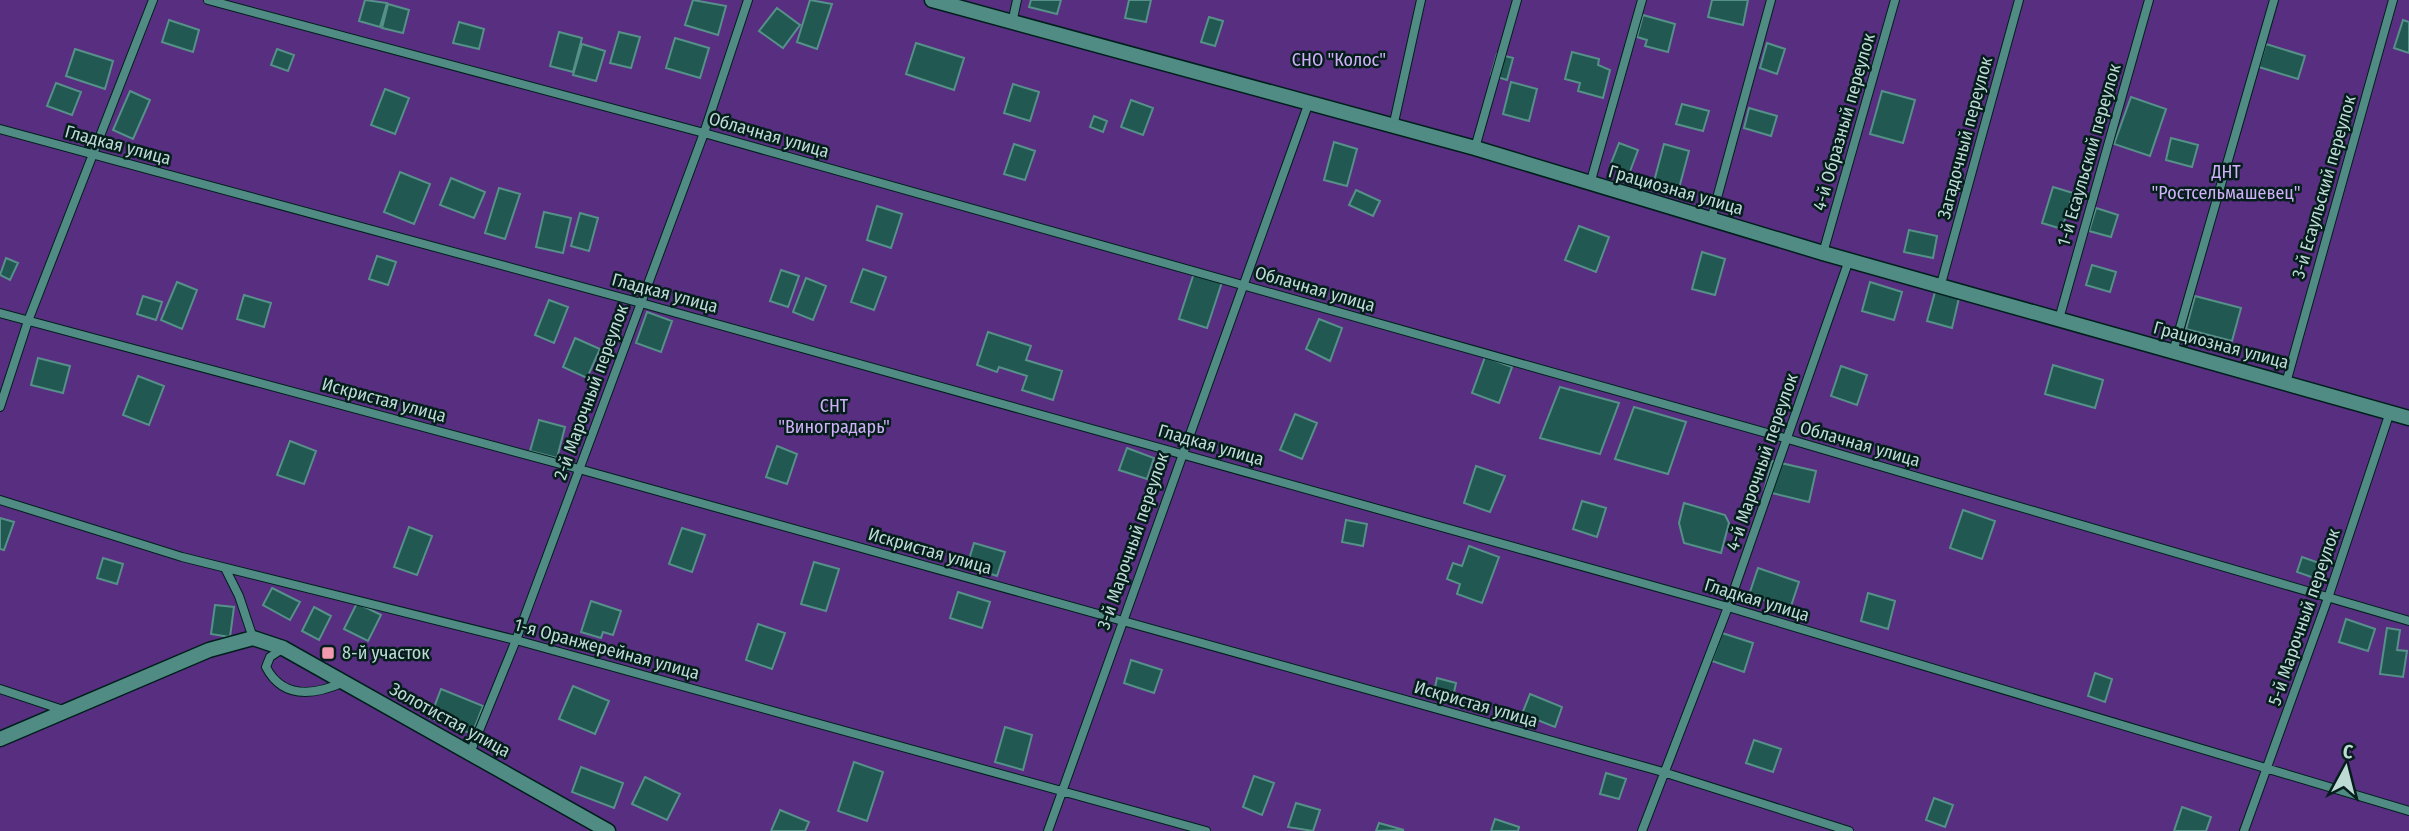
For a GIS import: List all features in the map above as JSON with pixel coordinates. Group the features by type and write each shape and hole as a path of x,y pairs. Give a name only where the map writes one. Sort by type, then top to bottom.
{"street":[{"name":"Грациозная улица","path":"932,0 1308,105 1475,148 1823,253 2408,416"},
{"name":"Золотистая улица","path":"253,638 283,648 608,831"},
{"path":"0,739 209,650 253,638"}],"lane":[{"path":"0,407 29,321 153,0"},
{"name":"Облачная улица","path":"208,0 704,133 1243,285 1788,439 2409,621"},
{"name":"2-й Марочный переулок","path":"470,753 516,640 704,133 748,0"},
{"path":"1012,23 1017,0"},
{"path":"1393,128 1421,0"},
{"path":"1475,148 1517,0"},
{"path":"1590,184 1643,0"},
{"path":"1712,220 1771,0"},
{"name":"4-й Образный переулок","path":"1823,253 1895,0"},
{"name":"Загадочный переулок","path":"1941,284 2019,0"},
{"name":"1-й Есаульский переулок","path":"2059,319 2149,0"},
{"path":"2172,352 2274,0"},
{"name":"3-й Есаульский переулок","path":"2286,383 2393,0"},
{"name":"3-й Марочный переулок","path":"1048,831 1181,453 1308,105"},
{"name":"Гладкая улица","path":"0,129 641,303 1728,607 2266,771 2409,811"},
{"name":"4-й Марочный переулок","path":"1642,831 1728,607 1849,260"},
{"name":"Искристая улица","path":"0,313 579,469 1663,772 1849,831"},
{"name":"5-й Марочный переулок","path":"2244,831 2328,598 2390,412"},
{"name":"1-я Оранжерейная улица","path":"0,500 225,568 516,640 1206,831"},
{"path":"225,568 239,596 253,638"},
{"path":"283,648 270,657 266,667 274,681 291,690 320,693 344,682"},
{"path":"0,689 66,711"}],"green space":[{"name":"СНТ \"Виноградарь\"","path":"0,0 2409,0 2409,831 0,831"}],"building":[{"path":"365,0 387,3 380,27 359,21"},
{"path":"693,0 726,6 718,35 685,25"},
{"path":"810,0 832,4 817,49 797,42"},
{"path":"1031,0 1061,0 1057,14 1029,7"},
{"path":"1129,0 1151,0 1146,22 1125,18"},
{"path":"1712,0 1748,0 1743,25 1708,17"},
{"path":"388,4 409,10 403,33 382,28"},
{"path":"777,8 800,25 783,48 759,31"},
{"path":"1643,15 1675,24 1668,52 1645,46 1647,40 1637,37"},
{"path":"1209,17 1223,21 1215,46 1201,42"},
{"path":"169,20 199,30 193,52 162,42"},
{"path":"2403,20 2409,22 2409,53 2394,48"},
{"path":"459,22 484,29 479,49 453,43"},
{"path":"559,32 582,38 573,72 550,66"},
{"path":"619,32 640,37 631,68 610,63"},
{"path":"675,38 709,48 700,78 666,68"},
{"path":"916,43 964,58 954,90 906,74"},
{"path":"1767,43 1785,49 1777,74 1760,68"},
{"path":"582,44 605,51 596,81 573,75"},
{"path":"2266,44 2305,56 2298,79 2259,67"},
{"path":"75,49 113,61 105,89 66,76"},
{"path":"277,49 294,55 288,71 271,65"},
{"path":"1572,52 1599,59 1598,65 1610,70 1603,98 1578,91 1580,83 1565,79"},
{"path":"1497,54 1513,58 1507,80 1491,75"},
{"path":"1511,82 1537,89 1529,121 1503,114"},
{"path":"56,83 81,92 72,115 47,106"},
{"path":"1013,84 1039,92 1030,121 1004,113"},
{"path":"385,89 409,98 395,134 371,125"},
{"path":"130,91 150,100 133,139 113,130"},
{"path":"1882,91 1915,100 1903,143 1870,134"},
{"path":"2131,97 2166,109 2150,156 2114,144"},
{"path":"1131,100 1153,108 1143,135 1121,127"},
{"path":"1682,104 1709,111 1703,131 1676,124"},
{"path":"1749,108 1777,116 1771,136 1744,128"},
{"path":"1094,116 1107,121 1103,132 1090,127"},
{"path":"2171,138 2198,145 2192,167 2166,160"},
{"path":"1334,142 1357,149 1347,186 1324,180"},
{"path":"1619,143 1638,150 1629,174 1610,166"},
{"path":"1014,144 1035,151 1025,180 1004,174"},
{"path":"1664,144 1689,151 1678,192 1653,185"},
{"path":"400,172 430,184 414,224 384,212"},
{"path":"451,178 485,192 474,218 440,205"},
{"path":"2053,187 2073,193 2062,229 2042,223"},
{"path":"499,188 520,194 505,239 485,233"},
{"path":"1356,190 1380,201 1373,216 1349,205"},
{"path":"877,206 902,214 891,248 867,240"},
{"path":"2096,208 2118,215 2111,237 2089,231"},
{"path":"544,212 571,218 563,253 536,247"},
{"path":"580,213 598,218 589,251 571,246"},
{"path":"1579,226 1609,237 1596,272 1565,260"},
{"path":"1909,230 1937,236 1933,258 1904,252"},
{"path":"1702,252 1725,259 1715,295 1692,289"},
{"path":"377,256 396,262 388,285 369,279"},
{"path":"6,258 18,263 10,280 0,275"},
{"path":"2092,265 2116,272 2110,292 2086,285"},
{"path":"863,269 886,277 874,310 851,302"},
{"path":"781,270 799,276 788,307 770,301"},
{"path":"1194,273 1222,282 1207,328 1179,319"},
{"path":"806,278 826,286 813,320 793,312"},
{"path":"177,282 197,290 182,329 161,320"},
{"path":"1870,282 1902,292 1894,320 1862,311"},
{"path":"1935,292 1959,298 1952,328 1927,321"},
{"path":"244,295 271,303 264,327 237,319"},
{"path":"143,296 162,302 156,320 137,314"},
{"path":"2195,296 2241,308 2232,341 2186,329"},
{"path":"549,300 568,307 554,343 535,335"},
{"path":"647,312 672,321 661,352 636,343"},
{"path":"1319,319 1342,328 1330,361 1306,349"},
{"path":"988,332 1031,346 1026,360 1062,371 1053,400 1022,390 1027,376 999,367 997,372 977,365"},
{"path":"575,338 600,349 587,378 563,367"},
{"path":"1485,357 1512,367 1499,403 1472,393"},
{"path":"38,358 70,366 63,393 31,385"},
{"path":"2053,365 2103,380 2095,408 2045,394"},
{"path":"1841,366 1867,375 1857,405 1831,396"},
{"path":"138,376 164,386 149,425 123,415"},
{"path":"1560,387 1619,403 1600,454 1540,438"},
{"path":"1634,407 1686,422 1668,474 1615,459"},
{"path":"1295,414 1317,423 1302,459 1280,450"},
{"path":"539,420 565,427 557,458 530,451"},
{"path":"290,441 316,451 304,484 277,475"},
{"path":"777,446 797,454 787,484 766,477"},
{"path":"1127,448 1154,458 1147,479 1119,470"},
{"path":"1772,461 1816,471 1809,502 1764,491"},
{"path":"1476,466 1505,476 1490,512 1464,503"},
{"path":"1582,501 1606,508 1597,537 1573,529"},
{"path":"1684,503 1725,515 1729,523 1721,553 1684,543 1679,523"},
{"path":"1963,510 1995,521 1982,559 1950,548"},
{"path":"0,518 14,522 4,550 0,549"},
{"path":"1346,520 1367,524 1363,546 1342,542"},
{"path":"409,527 432,536 417,575 394,567"},
{"path":"682,528 705,535 692,572 669,564"},
{"path":"974,543 1005,552 997,576 967,566"},
{"path":"1469,546 1499,557 1482,603 1457,594 1460,584 1447,579 1453,563 1462,566"},
{"path":"2302,557 2325,565 2320,580 2297,572"},
{"path":"103,558 123,564 117,584 97,578"},
{"path":"814,562 839,569 826,611 801,604"},
{"path":"1758,568 1799,582 1790,609 1749,595"},
{"path":"272,588 300,602 290,620 263,605"},
{"path":"958,592 990,602 982,628 950,618"},
{"path":"1868,593 1895,601 1888,629 1861,621"},
{"path":"591,601 621,611 613,635 603,632 601,638 581,632"},
{"path":"357,603 381,615 368,641 344,629"},
{"path":"215,605 234,607 230,637 211,634"},
{"path":"314,607 331,616 319,640 302,631"},
{"path":"2346,619 2375,629 2368,651 2339,642"},
{"path":"758,624 785,633 772,669 746,660"},
{"path":"2387,628 2400,630 2397,650 2407,651 2403,677 2380,674"},
{"path":"1722,633 1753,643 1744,672 1712,661"},
{"path":"1131,660 1162,670 1154,693 1124,683"},
{"path":"2095,673 2112,679 2105,702 2088,696"},
{"path":"1437,678 1456,683 1452,702 1433,697"},
{"path":"573,686 609,701 595,734 559,719"},
{"path":"441,689 483,706 472,734 430,718"},
{"path":"1530,694 1562,707 1555,727 1522,714"},
{"path":"1005,727 1032,735 1023,770 995,762"},
{"path":"1754,740 1781,749 1773,772 1746,763"},
{"path":"854,762 883,772 867,821 838,811"},
{"path":"581,767 623,783 614,808 572,792"},
{"path":"1606,773 1626,779 1619,799 1600,794"},
{"path":"1254,776 1274,783 1262,815 1243,807"},
{"path":"645,777 680,794 667,820 632,804"},
{"path":"1934,798 1953,805 1945,827 1926,820"},
{"path":"1296,803 1320,810 1313,831 1288,827"},
{"path":"2182,807 2211,817 2206,831 2174,831"},
{"path":"780,810 809,822 805,831 771,831"},
{"path":"1495,819 1519,827 1518,831 1491,831"},
{"path":"1379,823 1404,830 1376,831"}],"place":[{"name":"8-й участок","path":"328,653"}],"park label":[{"name":"СНО \"Колос\"","path":"1339,60"},
{"name":"ДНТ \"Ростсельмашевец\"","path":"2226,182"}]}
